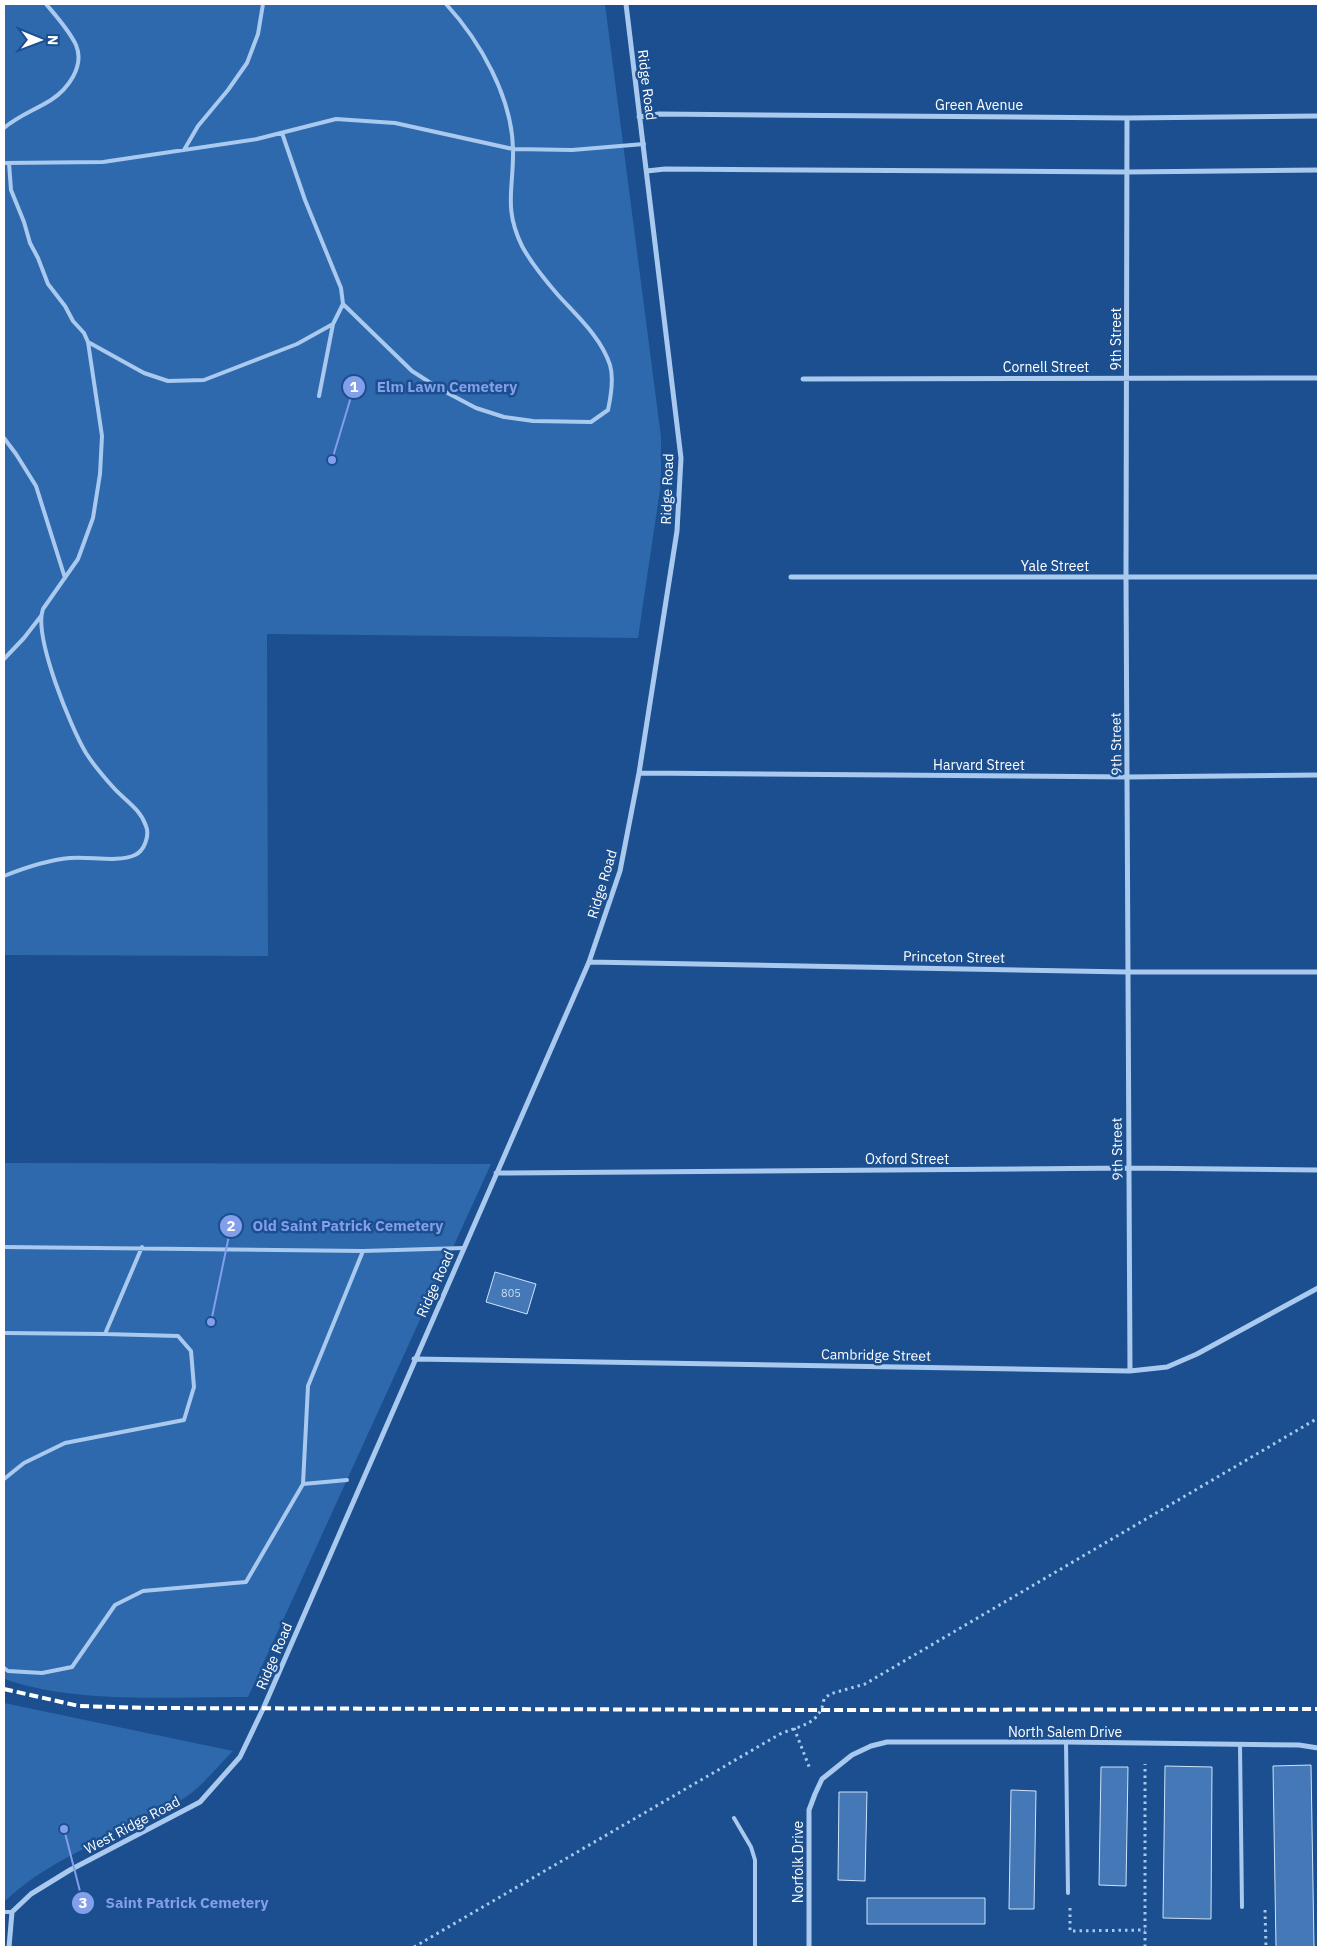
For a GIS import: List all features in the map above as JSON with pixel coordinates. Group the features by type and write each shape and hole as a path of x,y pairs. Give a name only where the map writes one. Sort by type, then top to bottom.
{"street":[{"name":"Ridge Road","path":"263,1710 414,1359 589,962 620,871 639,773 677,531 681,458 626,4"},
{"name":"Green Avenue","path":"640,117 659,114 1127,118 1318,116"},
{"name":"9th Street","path":"1127,118 1126,577 1130,1371"},
{"path":"647,171 675,169 1127,172 1318,170"},
{"name":"Cornell Street","path":"803,379 1318,378"},
{"name":"Yale Street","path":"791,577 1318,577"},
{"name":"Harvard Street","path":"639,773 1128,777 1318,775"},
{"name":"Princeton Street","path":"589,962 1127,972 1318,972"},
{"name":"Oxford Street","path":"496,1173 1128,1168 1318,1170"},
{"name":"Cambridge Street","path":"414,1359 1130,1371 1167,1367 1198,1354 1318,1288"},
{"name":"West Ridge Road","path":"12,1912 31,1894 70,1870 200,1802 240,1757 263,1710"},
{"name":"North Salem Drive","path":"822,1779 852,1755 871,1746 887,1742 1299,1745 1318,1748"},
{"name":"Norfolk Drive","path":"808,1947 809,1810 822,1779"},
{"path":"9,1947 12,1912"}],"lane":[{"path":"4,128 12,121 52,100 72,81 78,62 76,45 46,4"},
{"path":"184,150 198,126 228,90 247,63 258,34 263,4"},
{"path":"343,304 412,371 440,389 476,408 504,417 533,421 591,422 608,410 611,394 610,365 585,324 539,271 523,246 513,224 510,204 513,148 507,113 494,77 478,45 446,4"},
{"path":"4,163 103,162 257,139 336,119 386,122 513,148 572,150 644,144"},
{"path":"282,133 305,200 341,288 343,304 332,324 319,396"},
{"path":"4,659 41,616 78,559 94,518 100,474 102,436 88,342 84,333 73,321 65,306 48,284 30,243 11,190 9,163"},
{"path":"88,342 144,373 168,381 204,380 297,344 332,324"},
{"path":"4,438 36,486 65,578"},
{"path":"4,876 32,866 69,858 122,858 135,855 143,848 148,835 147,826 133,805 112,788 86,752 56,684 44,644 41,616"},
{"path":"4,1247 142,1247 363,1252 463,1248"},
{"path":"105,1334 142,1247"},
{"path":"4,1668 8,1671 42,1673 72,1667 115,1605 143,1591 246,1582 303,1484 308,1386 363,1252"},
{"path":"4,1333 178,1336 191,1351 194,1387 184,1420 65,1443 24,1463 4,1479"},
{"path":"303,1484 347,1480"},
{"path":"1066,1742 1068,1893"},
{"path":"1240,1745 1242,1907"},
{"path":"734,1818 751,1846 755,1860 755,1947"},
{"path":"4,1912 12,1912"}],"path":[{"path":"414,1947 780,1734 816,1719 822,1710 824,1699 830,1694 865,1684 1318,1418"},
{"path":"794,1728 810,1769"},
{"path":"1145,1764 1145,1947"},
{"path":"1070,1908 1070,1931 1145,1930"},
{"path":"1265,1910 1266,1947"}],"shaded area":[{"path":"4,4 605,4 661,437 661,483 638,638 267,634 268,956 4,955"},
{"path":"4,1163 491,1164 248,1697 156,1698 94,1696 64,1693 4,1679"},
{"path":"4,1703 233,1751 204,1782 186,1797 164,1810 68,1857 23,1885 4,1902"}],"building":[{"path":"495,1272 536,1284 527,1314 486,1302"},
{"path":"1311,1765 1314,1947 1276,1947 1273,1766"},
{"path":"1165,1766 1212,1767 1211,1919 1163,1918"},
{"path":"1101,1767 1128,1767 1126,1886 1099,1885"},
{"path":"1011,1790 1036,1791 1034,1909 1009,1909"},
{"path":"839,1792 867,1792 865,1881 838,1880"},
{"path":"867,1898 985,1898 985,1924 867,1924"}],"railway":[{"path":"4,1689 79,1706 150,1708 1318,1709"}],"place":[{"name":"Elm Lawn Cemetery","path":"332,460"},
{"name":"Old Saint Patrick Cemetery","path":"211,1322"},
{"name":"Saint Patrick Cemetery","path":"64,1829"}]}
